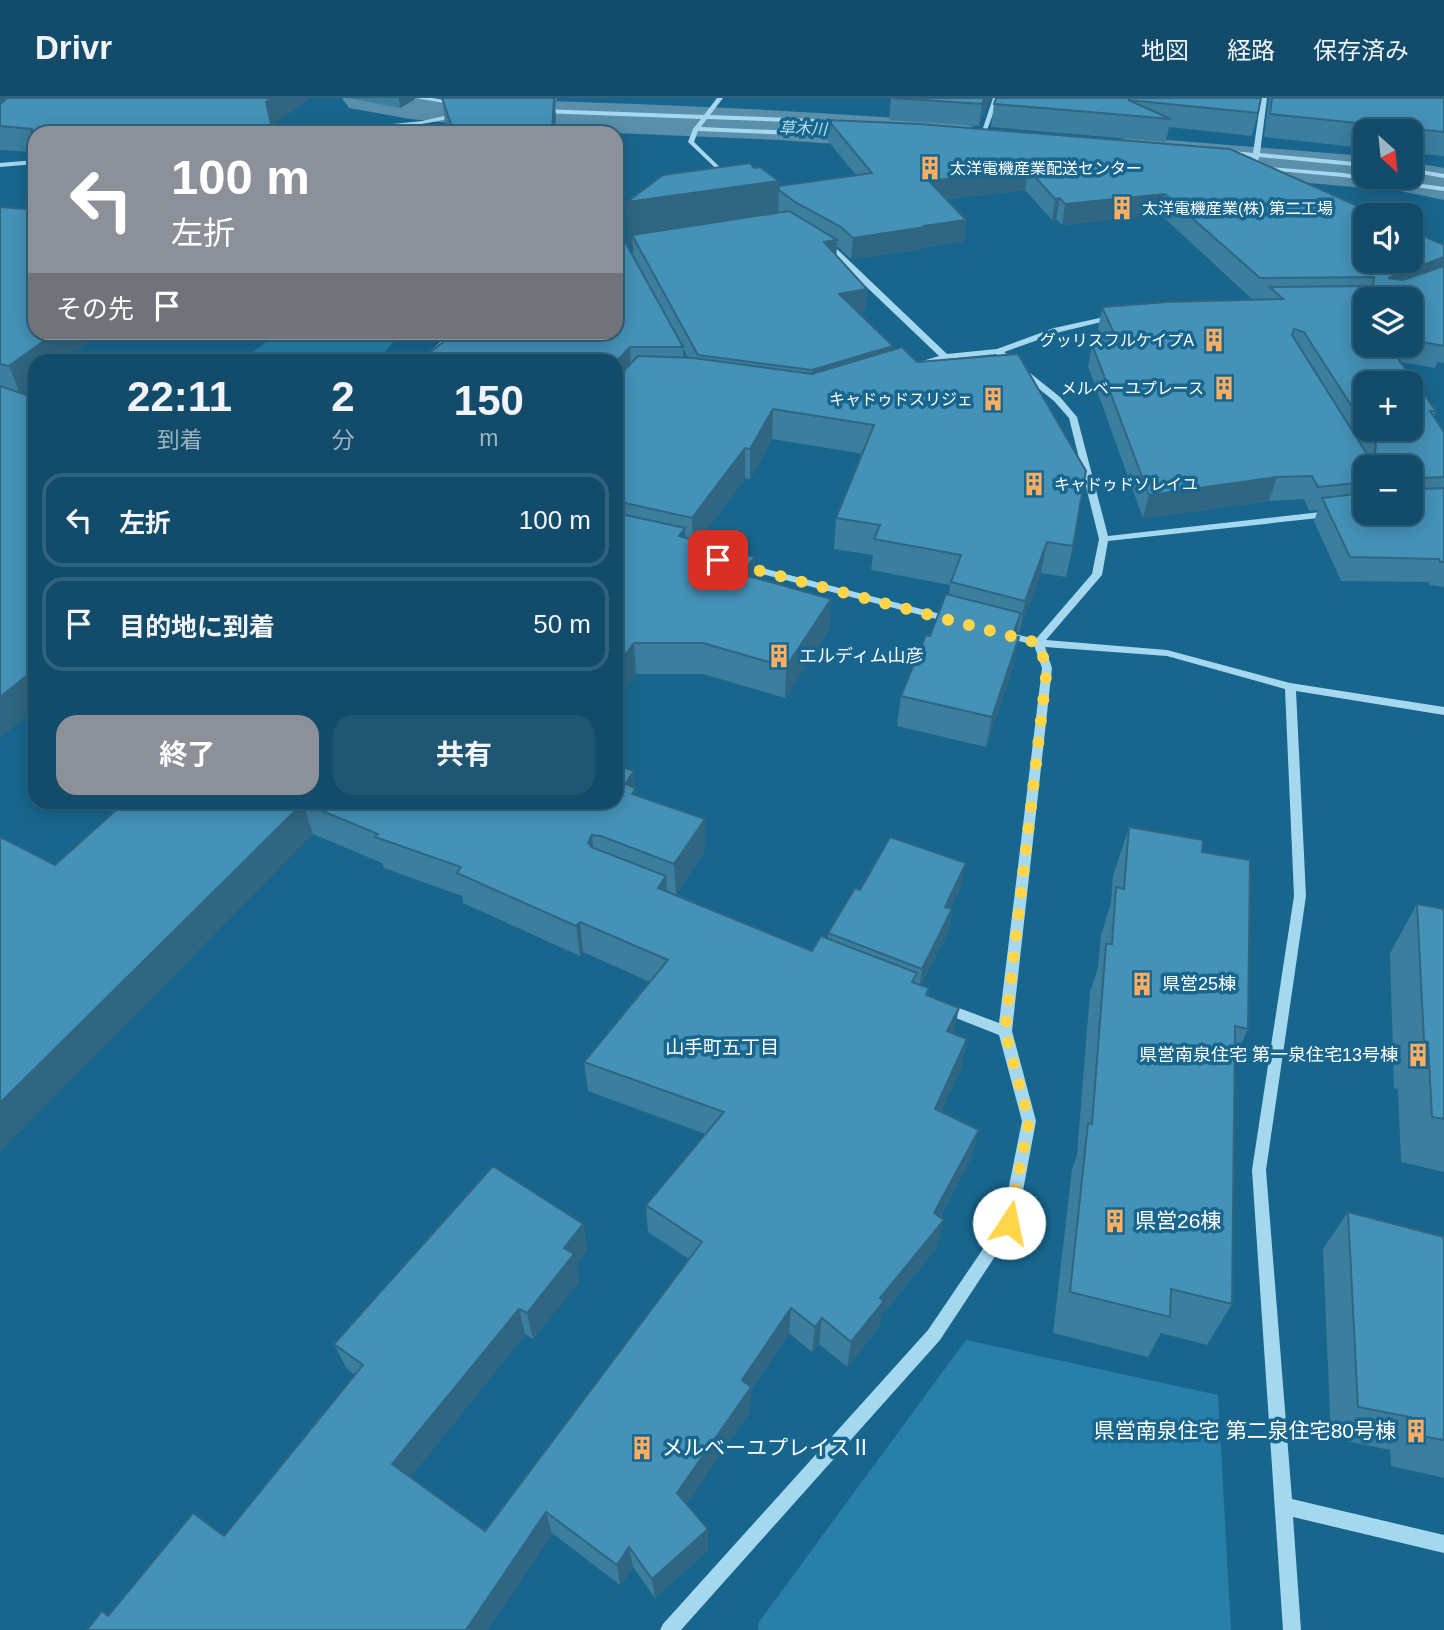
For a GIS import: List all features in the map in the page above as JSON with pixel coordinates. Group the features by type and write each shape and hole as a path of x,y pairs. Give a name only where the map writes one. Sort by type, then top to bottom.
{"street":[{"path":"393,126 422,123 460,114 466,106 418,98"},
{"path":"720,98 701,122 691,142 732,182"},
{"path":"984,130 996,98"},
{"path":"1254,164 1264,98"},
{"path":"527,110 852,135"},
{"path":"701,122 859,123"},
{"path":"970,129 997,131"},
{"path":"1216,152 1254,164 1444,189"},
{"path":"0,165 28,163"},
{"path":"1254,164 1353,165"},
{"path":"1423,172 1444,176"},
{"path":"813,239 835,252 945,357"},
{"path":"908,369 945,357 998,351 1057,330 1131,314"},
{"path":"431,354 448,340"},
{"path":"998,351 1057,399 1073,417 1104,539 1097,575 1038,643"},
{"path":"1104,539 1353,511"},
{"path":"730,563 957,622"},
{"path":"998,632 1038,643 1167,653 1290,687 1444,711"},
{"path":"669,1630 934,1335 1009,1223 1029,1121 1005,1031 1047,668 1038,643"},
{"path":"1290,687 1300,896 1259,1170 1292,1630"},
{"path":"929,1001 1005,1031"},
{"path":"1284,1506 1444,1544"}],"shaded area":[{"path":"269,340 396,340 383,354 250,354"},
{"path":"966,1340 1218,1395 1231,1630 758,1630 759,1622"}],"building":[{"path":"7,98 272,98 266,102 271,126 28,126 28,129 0,126 0,104"},
{"path":"442,98 554,98 552,126 452,126"},
{"path":"893,98 984,98 982,104"},
{"path":"996,98 1261,98 1258,113 1128,100 1171,119 994,104"},
{"path":"1272,98 1444,98 1444,132 1423,130 1423,119 1353,119 1353,123 1270,114"},
{"path":"828,120 919,124 1230,149 1353,204 1353,273 1401,273 1388,278 1403,280 1444,266 1444,346 1423,342 1423,287 1353,287 1353,357 1397,357 1407,371 1353,371 1353,408 1304,332 1294,329 1292,335 1353,432 1353,441 1359,441 1369,455 1353,455 1353,483 1318,487 1312,476 1277,477 1149,495 1092,344 1119,344 1102,307 1167,302 1283,299 1270,287 1373,286 1374,277 1260,278 1165,194 1065,204 1060,198 1055,199 1028,169 929,181 966,220 853,238 841,227 795,202 779,190 779,186 872,173"},
{"path":"750,163 754,168 760,167 779,181 627,202 663,175"},
{"path":"28,175 28,340 45,340 9,366 0,364 0,207 25,209"},
{"path":"789,211 837,240 824,242 867,289 839,294 893,346 812,370 698,355 632,235"},
{"path":"1423,236 1444,245 1444,257 1423,265"},
{"path":"623,238 683,347 630,347 623,354 428,354 446,340 623,340"},
{"path":"902,347 917,362 1018,354 1086,471 1073,546 1047,542 1025,601 951,582 961,555 874,539 880,525 836,518 874,425 773,409 750,449 745,448 692,518 623,503 623,372 638,356 693,358 812,374"},
{"path":"0,386 28,396 28,675 0,697"},
{"path":"1423,393 1436,411 1430,411 1444,432 1444,477 1423,478 1423,455 1374,455 1376,445 1374,441 1423,441"},
{"path":"1444,488 1444,562 1439,559 1350,557 1322,498 1353,494 1353,525 1423,525 1423,489"},
{"path":"623,515 685,528 679,536 755,557 741,574 831,599 786,667 703,643 634,643 623,658"},
{"path":"946,594 1021,613 1012,636 1019,637 992,717 901,696 926,635 930,636"},
{"path":"623,767 634,771 625,784 636,788 632,794 705,819 674,864 601,836 592,835 588,843 591,847 666,876 658,888 812,951 821,936 917,973 912,982 929,988 926,995 959,1008 947,1031 967,1039 935,1109 979,1130 934,1213 944,1220 880,1298 884,1301 851,1342 822,1318 815,1327 791,1308 742,1380 751,1387 677,1493 708,1529 652,1579 629,1547 617,1565 546,1512 466,1630 87,1630 102,1611 108,1616 193,1513 224,1536 363,1365 334,1344 493,1166 583,1224 564,1248 574,1254 527,1313 519,1309 392,1464 485,1531 702,1242 646,1205 724,1112 584,1062 668,960 580,922 576,926 457,873 461,867 375,837 378,834 318,809 623,809"},
{"path":"117,809 297,809 0,1103 0,837 55,865"},
{"path":"1129,827 1203,840 1202,852 1250,860 1248,1029 1235,1026 1232,1304 1171,1289 1170,1317 1070,1292 1088,1123 1092,1124 1106,944 1112,944 1116,887 1124,889"},
{"path":"890,837 966,863 945,907 952,909 922,969 828,933 855,888 860,890"},
{"path":"1417,904 1444,909 1444,1119 1432,1117 1428,1042 1424,1041"},
{"path":"1348,1212 1444,1237 1444,1440 1421,1436 1420,1419 1358,1407"}],"waterway":[{"name":"草木川","path":"366,98 455,110 543,116 954,137"},
{"name":"草木川","path":"1131,152 1353,171"},
{"name":"草木川","path":"1423,180 1444,184"}],"place":[{"name":"太洋電機産業配送センター","path":"930,168"},
{"name":"太洋電機産業(株) 第二工場","path":"1122,208"},
{"name":"グッリスフルケイプA","path":"1214,340"},
{"name":"メルベーユプレース","path":"1224,388"},
{"name":"キャドゥドスリジェ","path":"993,399"},
{"name":"キャドゥドソレイユ","path":"1034,484"},
{"name":"エルディム山彦","path":"779,656"},
{"name":"県営25棟","path":"1142,984"},
{"name":"県営南泉住宅 第一泉住宅13号棟","path":"1418,1055"},
{"name":"県営26棟","path":"1115,1221"},
{"name":"県営南泉住宅 第二泉住宅80号棟","path":"1416,1431"},
{"name":"メルベーユプレイスⅡ","path":"642,1448"}],"district":[{"name":"山手町五丁目","path":"722,1047"}],"route":[{"path":"718,560 1038,643 1047,668 1005,1031 1029,1121 1009,1223"}]}
